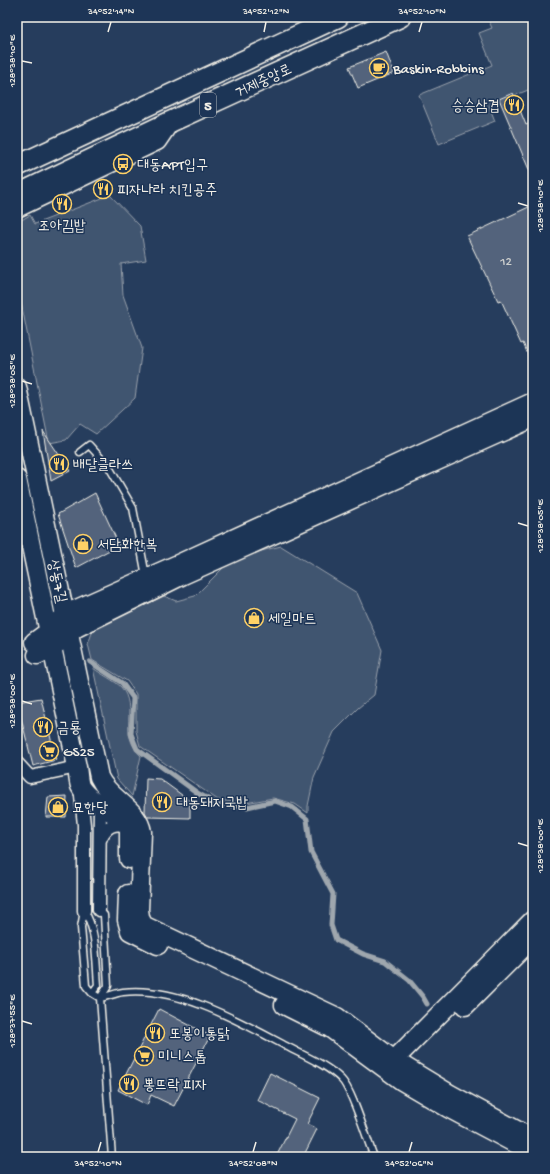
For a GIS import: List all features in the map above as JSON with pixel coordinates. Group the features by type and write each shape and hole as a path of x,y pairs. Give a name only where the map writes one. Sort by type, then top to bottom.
{"main road":[{"name":"거제중앙로","path":"17,166 338,17"},
{"name":"거제중앙로","path":"17,195 170,122 400,17"}],"street":[{"path":"17,208 157,140 170,122"},
{"name":"상동7길","path":"17,387 98,774 100,804 99,910"},
{"path":"43,644 65,615 72,610 533,402"},
{"path":"43,644 69,633 76,628 183,575 533,418"},
{"name":"상동7길","path":"17,479 43,644 77,767 84,825 84,911"},
{"path":"17,763 30,777 77,767"},
{"name":"상동7길","path":"98,774 106,788 141,825 134,830"},
{"path":"79,785 84,791 134,830"},
{"path":"100,840 102,833 109,826 123,824 134,830"},
{"path":"134,830 127,920 130,931 225,975 330,1028 395,1068 448,1108 533,1153"},
{"path":"395,1068 533,920"},
{"path":"395,1068 533,938"},
{"path":"395,1068 450,1094 533,1139"}],"lane":[{"path":"80,452 89,445 110,467 133,508 147,577"},
{"path":"99,910 104,915 108,986 100,998 112,1157"},
{"path":"84,911 81,927 86,986 92,993 100,998 123,992 142,992 172,996 200,1004 232,1018 326,1068 342,1080 351,1098 374,1157"},
{"path":"84,911 92,927 96,963 98,986 92,993"}],"shaded area":[{"path":"487,17 525,17 533,36 533,88 489,106 495,121 439,144 419,95 492,65 479,33 492,28"},
{"path":"110,195 140,226 146,260 121,264 123,295 142,348 135,398 96,434 80,424 66,440 49,443 17,282 17,223 30,215 35,224"},
{"path":"281,546 357,593 382,650 374,695 358,708 334,732 314,777 308,813 295,804 273,798 246,803 218,800 140,746 136,731 136,694 127,681 92,660 88,644 93,630 164,596 176,601 195,596 233,558"},
{"path":"93,668 121,687 126,695 129,712 130,738 134,747 141,756 132,796 117,779"}],"building":[{"path":"386,52 394,73 358,88 349,67"},
{"path":"513,93 526,125 533,122 533,179 499,99"},
{"path":"533,205 533,366 501,300 498,301 467,236"},
{"path":"43,431 70,471 51,481"},
{"path":"95,493 119,545 76,568 58,514"},
{"path":"41,698 56,760 33,766 17,702"},
{"path":"146,778 160,779 190,801 190,818 148,817 145,812"},
{"path":"67,796 66,817 46,817 48,797"},
{"path":"159,1009 210,1036 174,1106 151,1095 147,1105 118,1090"},
{"path":"270,1073 320,1098 307,1124 317,1129 303,1157 276,1157 295,1119 257,1100"}],"waterway":[{"path":"90,662 122,683 133,698 131,734 137,749 199,794 217,804 247,807 275,801 292,807 307,819 311,852 333,894 331,925 336,940 363,954 385,961 409,980 427,1004"}],"place":[{"name":"Baskin-Robbins","path":"379,68"},
{"name":"승승삼겹","path":"514,105"},
{"name":"대동APT입구","path":"123,164"},
{"name":"피자나라 치킨공주","path":"103,189"},
{"name":"조아김밥","path":"62,204"},
{"name":"배달클라쓰","path":"59,464"},
{"name":"서담화한복","path":"83,544"},
{"name":"세일마트","path":"254,618"},
{"name":"금룡","path":"43,727"},
{"name":"GS25","path":"49,751"},
{"name":"대동돼지국밥","path":"162,802"},
{"name":"묘한당","path":"58,807"},
{"name":"또봉이통닭","path":"155,1033"},
{"name":"미니스톱","path":"144,1056"},
{"name":"뽕뜨락 피자","path":"129,1084"}]}
